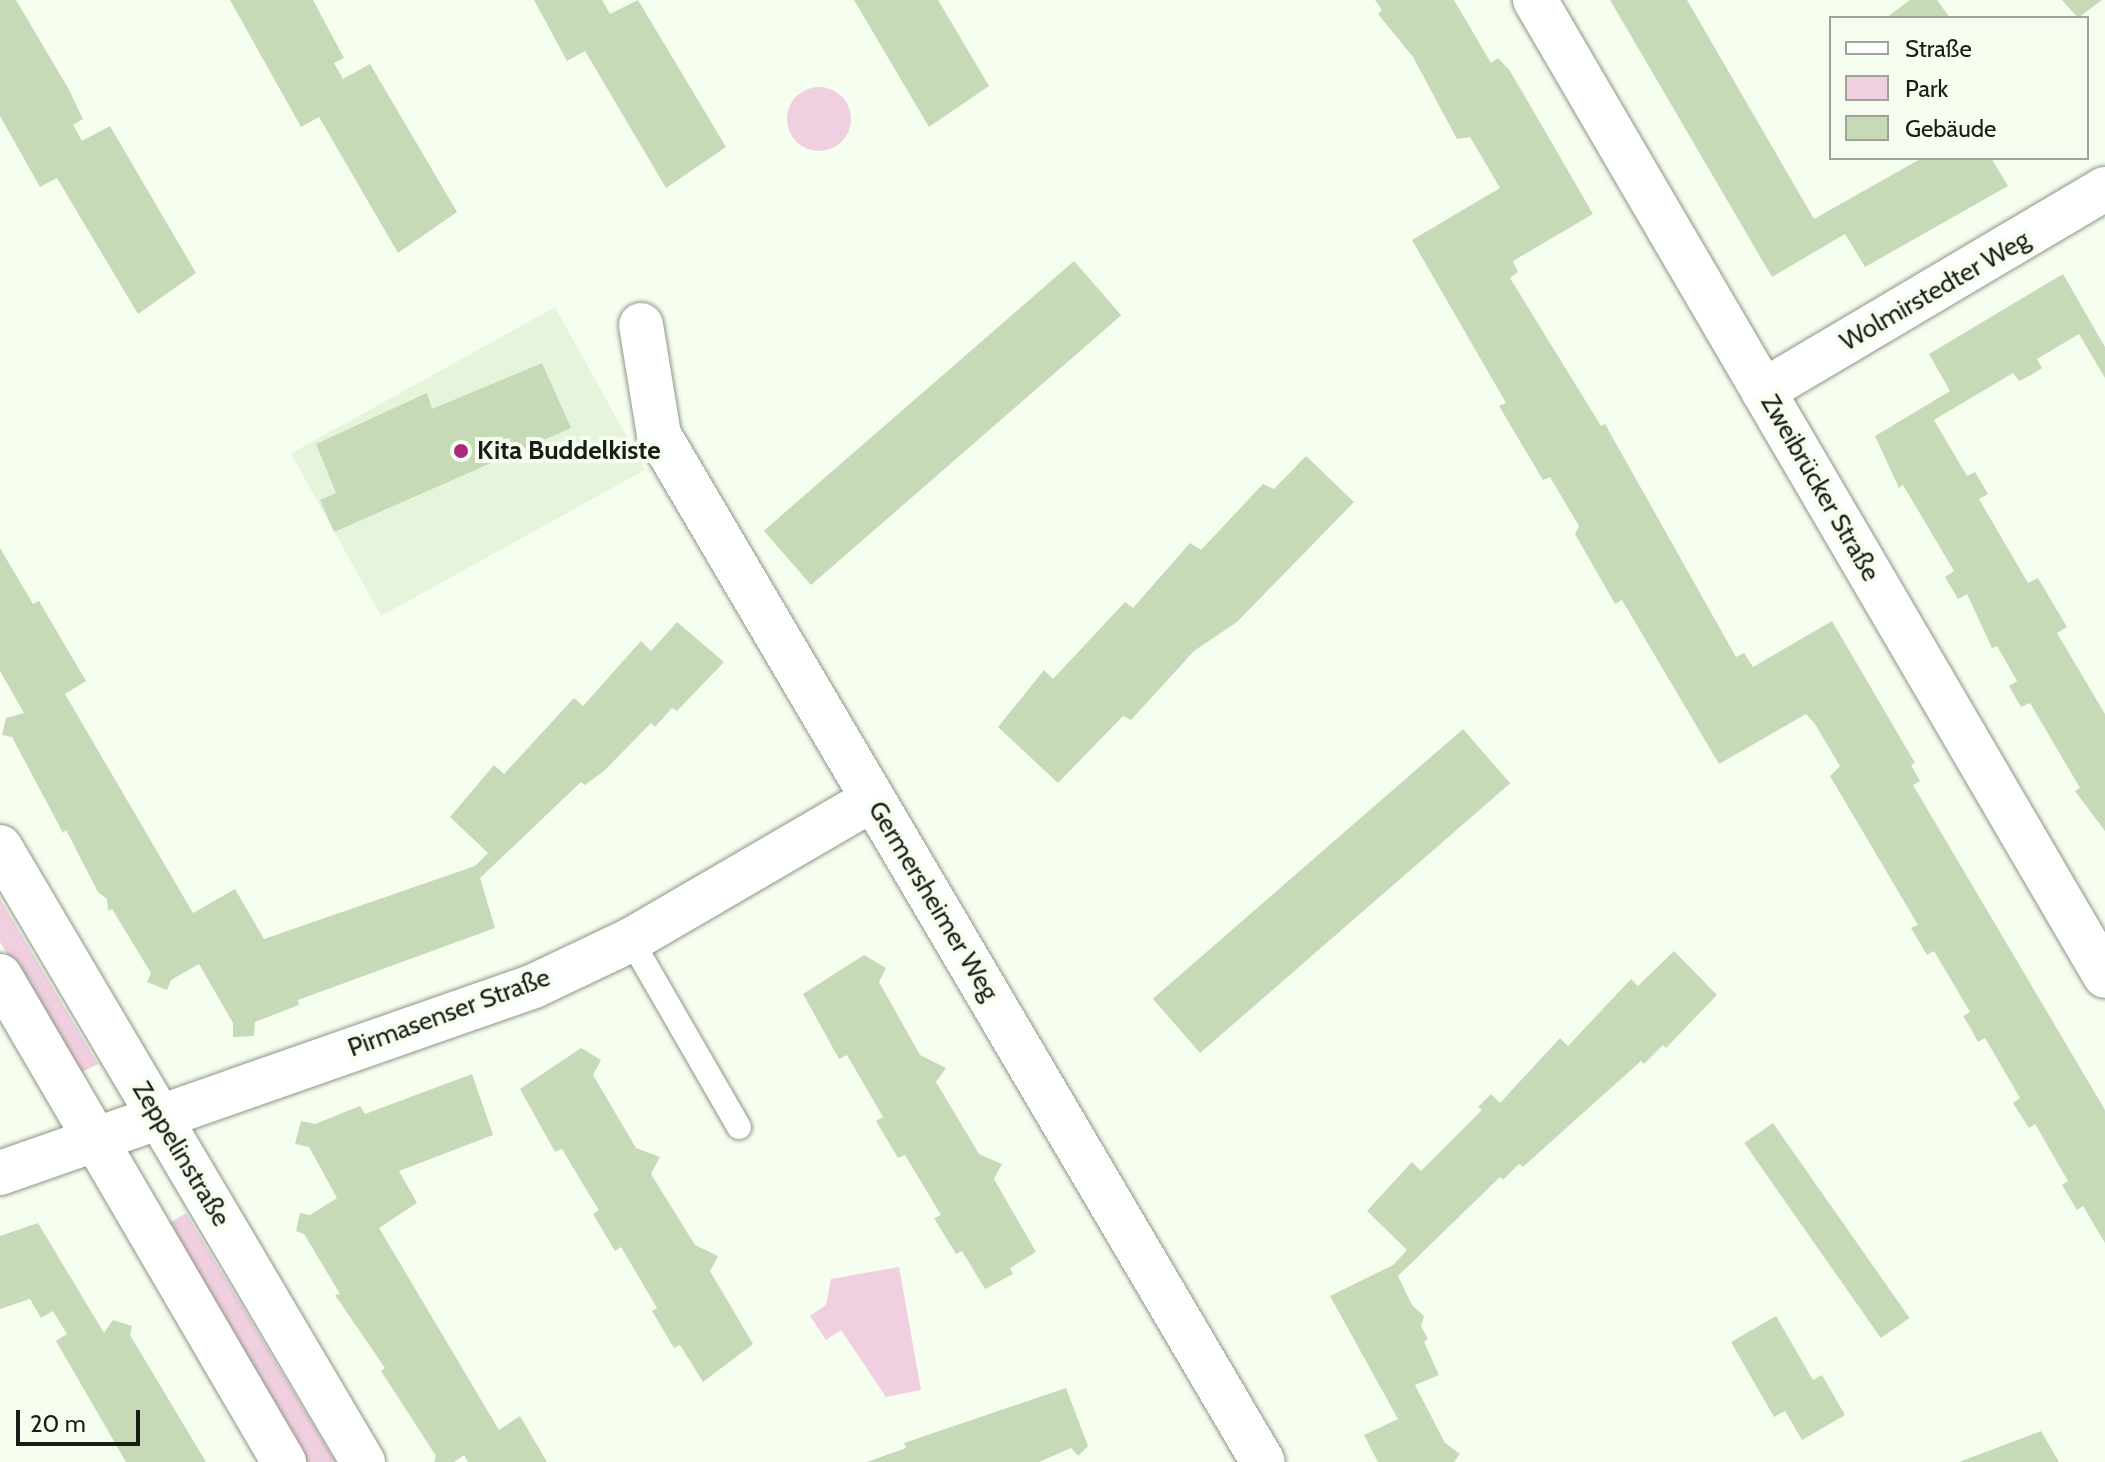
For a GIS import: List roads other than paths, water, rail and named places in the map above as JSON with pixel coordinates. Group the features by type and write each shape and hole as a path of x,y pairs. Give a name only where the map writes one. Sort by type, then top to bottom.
{"street":[{"name":"Zweibrücker Straße","path":"1535,0 2105,976"},
{"name":"Wolmirstedter Weg","path":"1763,391 2105,189"},
{"name":"Germersheimer Weg","path":"641,325 659,435 1263,1462"},
{"name":"Pirmasenser Straße","path":"0,1173 158,1114 534,986 631,940 873,799"},
{"name":"Zeppelinstraße","path":"0,847 363,1462"},
{"path":"0,976 284,1462"}],"lane":[{"path":"631,940 739,1127"}],"place":[{"name":"Kita Buddelkiste","path":"461,451"}]}
